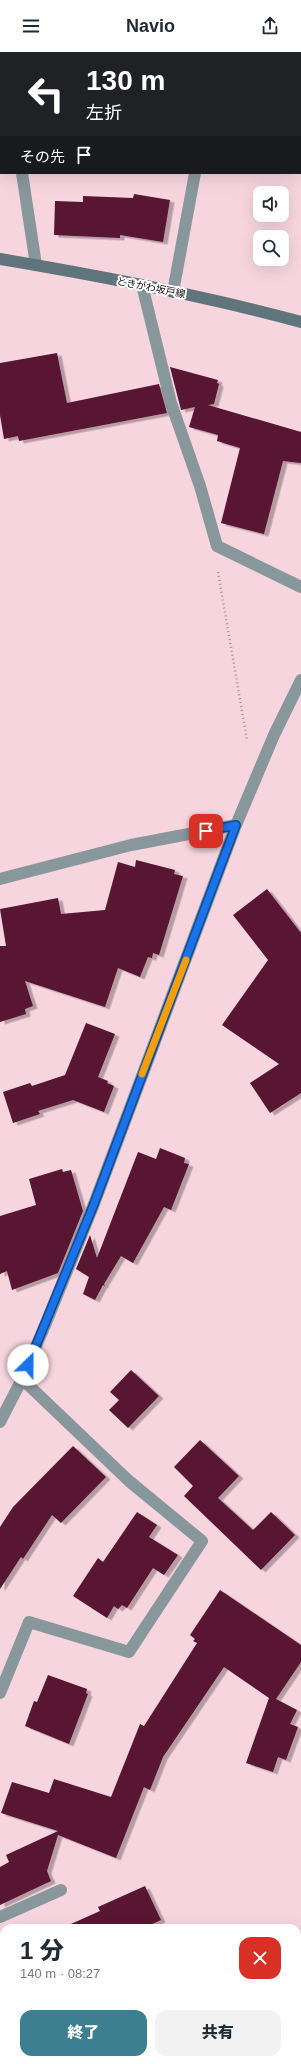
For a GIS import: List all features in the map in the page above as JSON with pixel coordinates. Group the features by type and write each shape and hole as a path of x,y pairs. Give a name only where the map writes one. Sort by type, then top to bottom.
{"main road":[{"name":"ときがわ坂戸線","path":"0,259 142,285 256,309 301,322"}],"street":[{"path":"22,174 36,265"},
{"path":"173,292 195,174"},
{"path":"142,285 171,403 200,486 217,546 301,587"},
{"path":"0,1422 22,1379 94,1204 236,825 274,735 301,680"},
{"path":"0,879 131,845 236,825"},
{"path":"0,1693 29,1622 129,1652 202,1541 129,1481 22,1379"},
{"path":"0,1917 61,1890"}],"path":[{"path":"217,546 217,565 248,743"}],"building":[{"path":"134,194 170,200 163,242 120,235 120,238 54,235 55,201 83,202 83,196 133,198"},
{"path":"57,353 67,403 159,384 167,413 19,441 18,436 4,439 0,415 0,363"},
{"path":"170,367 218,380 217,383 219,384 214,404 208,405 301,432 301,463 283,461 264,534 221,523 240,448 217,441 218,435 189,427 195,407 181,410"},
{"path":"136,860 175,870 174,874 183,876 159,955 153,953 152,958 148,957 140,977 118,968 105,1007 25,981 33,1006 25,1009 26,1014 0,1022 0,946 6,946 0,909 58,898 61,914 105,910 118,862 135,867"},
{"path":"267,889 301,933 301,1093 270,1113 250,1083 279,1064 222,1025 268,960 233,915"},
{"path":"86,1023 115,1034 98,1077 108,1081 107,1083 114,1086 104,1112 73,1100 38,1111 40,1114 13,1123 3,1092 30,1083 32,1086 65,1075"},
{"path":"160,1148 185,1158 184,1163 189,1164 171,1210 164,1207 133,1263 121,1256 104,1284 105,1286 103,1285 95,1300 83,1294 89,1277 76,1269 90,1235 97,1258 138,1152 156,1159"},
{"path":"62,1169 63,1172 71,1170 83,1211 58,1273 12,1290 7,1271 0,1274 0,1216 36,1205 29,1179"},
{"path":"131,1370 159,1396 128,1428 109,1410 119,1400 110,1392"},
{"path":"200,1440 239,1476 218,1498 253,1530 271,1512 295,1535 261,1570 184,1496 193,1486 174,1467"},
{"path":"73,1446 106,1477 61,1523 52,1515 23,1559 21,1557 0,1589 0,1527 13,1507"},
{"path":"137,1512 157,1525 149,1537 178,1555 164,1575 153,1568 127,1608 122,1605 118,1609 114,1606 107,1618 73,1596 98,1558 103,1562"},
{"path":"220,1590 301,1645 301,1662 276,1699 297,1710 290,1724 298,1727 286,1760 278,1757 273,1772 246,1763 269,1698 224,1667 163,1757 150,1790 144,1787 116,1858 58,1835 47,1871 51,1881 0,1905 0,1867 9,1862 6,1855 58,1831 1,1813 12,1782 49,1793 54,1779 111,1797 140,1724 144,1726 197,1643 193,1641 195,1639 190,1635"},
{"path":"48,1675 87,1689 86,1693 88,1694 69,1744 25,1726 34,1701 37,1702"},
{"path":"145,1886 161,1920 152,1924 71,1924 100,1911 98,1907"}],"slow traffic":[{"path":"142,1074 186,960"}],"route":[{"path":"28,1365 94,1204 133,1095 171,999 236,825 206,831"}]}
